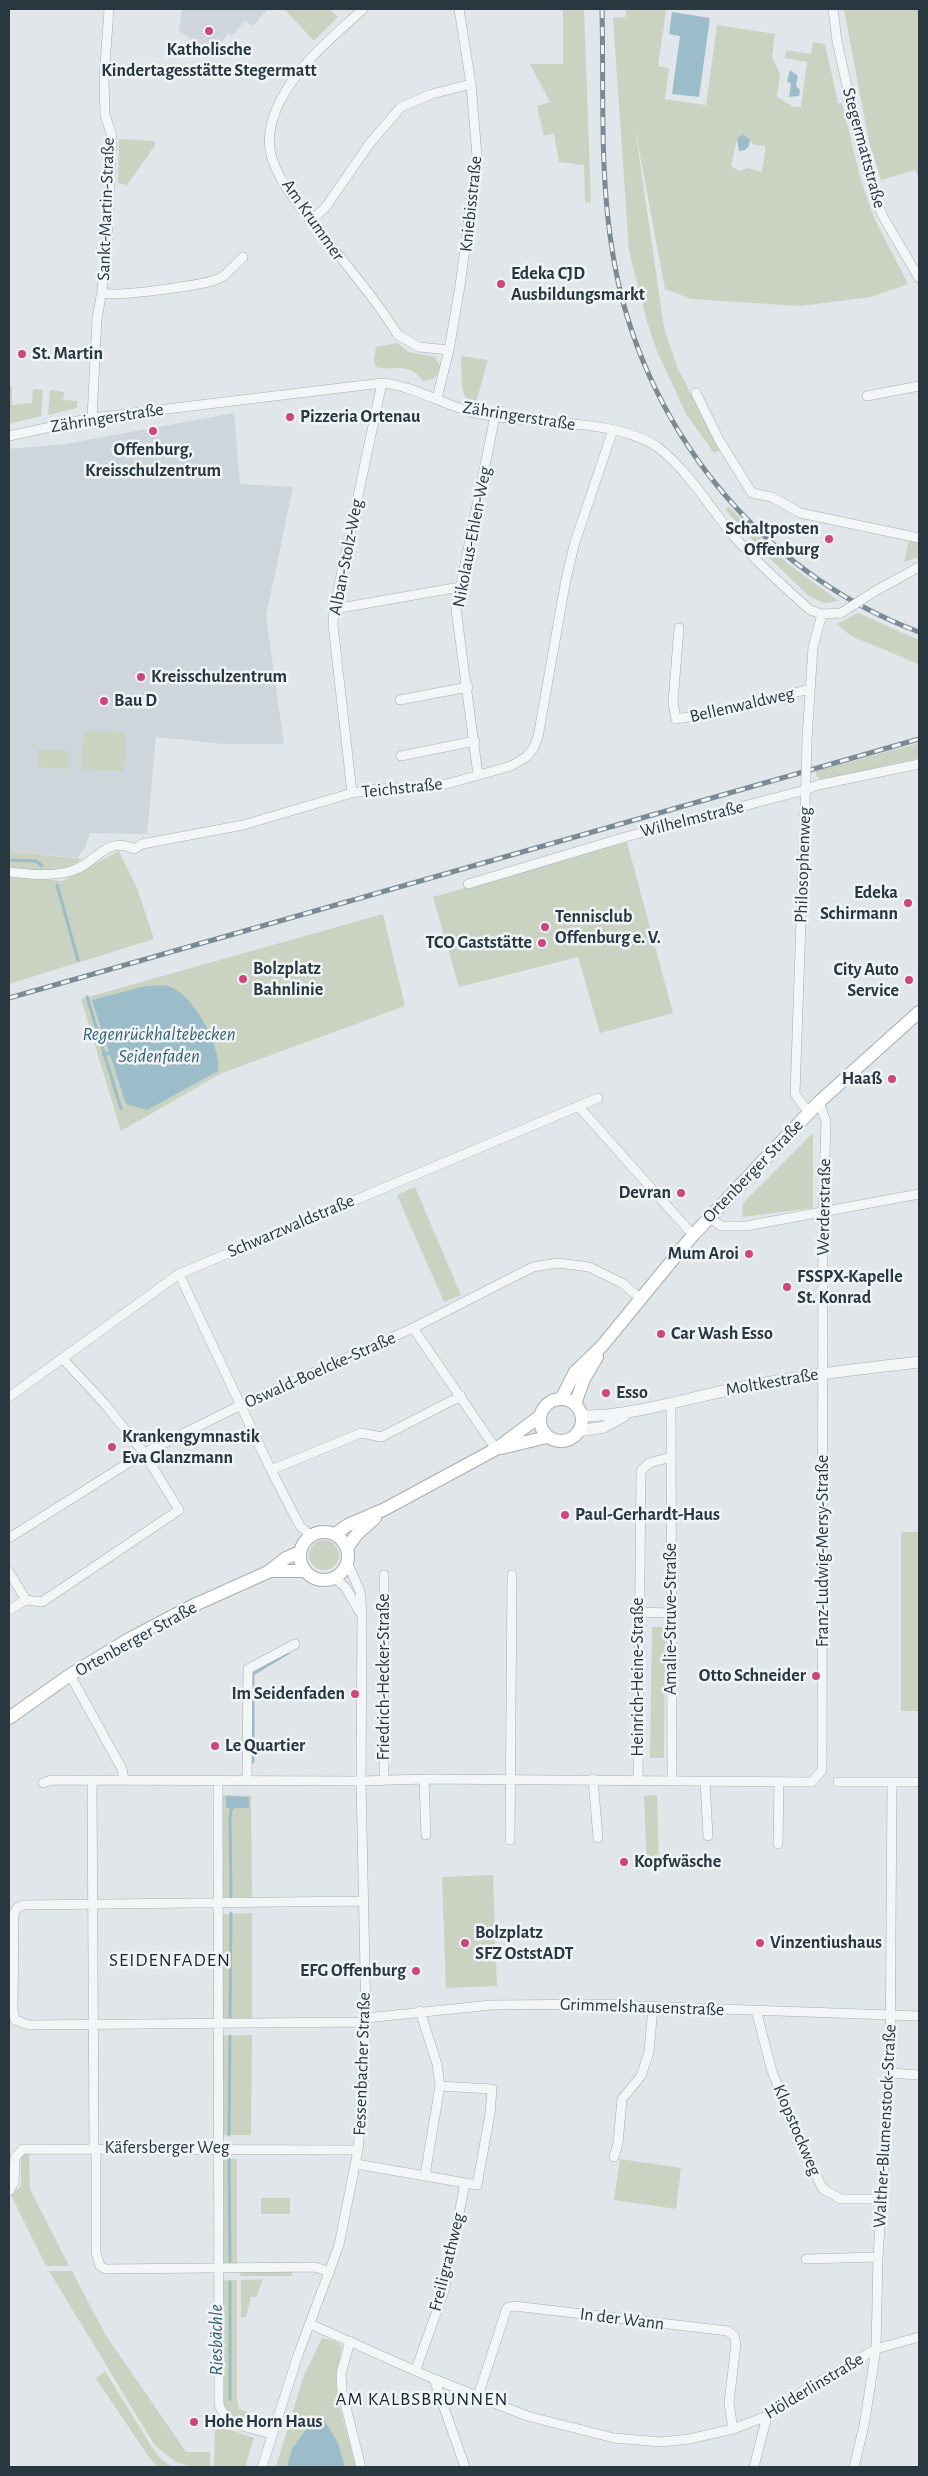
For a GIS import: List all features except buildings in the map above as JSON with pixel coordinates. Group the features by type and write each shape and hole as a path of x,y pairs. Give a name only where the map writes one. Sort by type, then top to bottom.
{"main road":[{"name":"Ortenberger Straße","path":"561,1399 575,1372 602,1346 709,1217 819,1102 919,1012"},
{"name":"Ortenberger Straße","path":"575,1404 584,1379 602,1346"},
{"path":"335,1534 348,1525 385,1509 496,1449 540,1416 547,1404 561,1399 575,1404 582,1416 579,1431 575,1436 564,1441 547,1437 496,1449"},
{"path":"540,1416 540,1428 547,1437"},
{"path":"347,1548 357,1534 385,1509"},
{"path":"323,1532 335,1534 342,1539 347,1548 348,1564 342,1573 335,1578 316,1580 304,1571 300,1562 300,1552 304,1543 311,1536 323,1532"},
{"name":"Ortenberger Straße","path":"9,1718 70,1675 148,1629 270,1571 286,1558 300,1552"},
{"name":"Ortenberger Straße","path":"270,1571 304,1571"}],"street":[{"name":"Sankt-Martin-Straße","path":"92,418 97,318 106,254 112,136 105,115 104,79 109,9"},
{"name":"Am Krummer","path":"363,9 299,72 283,95 270,133 270,150 276,167 292,198 311,220 398,335 420,347 450,350"},
{"name":"Kniebisstraße","path":"437,398 450,350 470,219 477,156 477,133 471,84 459,9"},
{"name":"Stegermattstraße","path":"833,9 839,50 859,140 872,184 882,215 919,278"},
{"path":"311,220 323,211 370,143 401,107 432,94 471,84"},
{"path":"102,293 114,296 220,278 243,257"},
{"name":"Zähringerstraße","path":"9,436 92,418 382,383 398,384 460,408 495,416 613,430 639,437 659,448 673,460 732,534 798,600 810,610 822,614"},
{"name":"Alban-Stolz-Weg","path":"352,793 333,625 334,609 382,383"},
{"path":"867,396 919,386"},
{"path":"696,393 720,440 752,493 772,497 800,513 919,538"},
{"name":"Nikolaus-Ehlen-Weg","path":"478,775 468,687 456,608 495,416"},
{"name":"Teichstraße","path":"9,872 46,876 74,871 109,847 119,844 134,849 142,844 242,825 352,793 436,787 511,766 526,758 533,749 538,737 566,579 575,542 613,430"},
{"path":"822,614 841,613 877,590 919,567"},
{"path":"334,609 460,587"},
{"name":"Philosophenweg","path":"809,1113 795,1094 807,739 813,647 822,614"},
{"name":"Bellenwaldweg","path":"679,628 673,702 676,719 714,713 810,689"},
{"path":"400,700 468,687"},
{"path":"401,756 474,742"},
{"name":"Wilhelmstraße","path":"468,884 629,836 805,790 818,784 919,764"},
{"name":"Schwarzwaldstraße","path":"9,1397 178,1274 598,1098"},
{"name":"Werderstraße","path":"819,1102 826,1122 823,1213 823,1372"},
{"path":"579,1107 693,1235"},
{"path":"709,1217 721,1226 733,1227 823,1213 919,1194"},
{"name":"Oswald-Boelcke-Straße","path":"9,1538 144,1453 242,1404 413,1328 520,1272 545,1264 573,1264 589,1267 622,1283 640,1298"},
{"path":"178,1274 242,1404 271,1470 300,1526 311,1536"},
{"path":"413,1328 496,1449"},
{"path":"9,1610 26,1600 42,1602 179,1510 144,1453 104,1403 62,1358"},
{"name":"Moltkestraße","path":"579,1431 604,1427 628,1414 671,1402 823,1372 919,1362"},
{"name":"Franz-Ludwig-Mersy-Straße","path":"43,1783 51,1780 361,1781 424,1779 812,1782 822,1770 823,1372"},
{"path":"271,1470 361,1433 381,1438 461,1396"},
{"name":"Amalie-Struve-Straße","path":"671,1402 672,1781"},
{"name":"Moltkestraße","path":"582,1416 628,1414"},
{"name":"Amalie-Struve-Straße","path":"639,1575 641,1471 649,1464 672,1457"},
{"name":"Fessenbacher Straße","path":"262,2467 310,2324 330,2272 346,2219 358,2150 363,2097 365,2020 361,1781 362,1615 360,1592 348,1564"},
{"path":"9,1572 26,1600"},
{"name":"Friedrich-Hecker-Straße","path":"384,1575 384,1780"},
{"path":"510,1840 512,1575"},
{"name":"Heinrich-Heine-Straße","path":"638,1780 639,1575"},
{"path":"335,1578 346,1588 362,1615"},
{"path":"638,1612 671,1613"},
{"path":"247,1780 248,1669 295,1644"},
{"path":"70,1675 122,1769 124,1780"},
{"path":"424,1779 426,1835"},
{"path":"593,1779 598,1838"},
{"path":"92,1780 96,2253 100,2266 114,2270 315,2267 330,2272"},
{"path":"218,1780 217,2148 219,2405 222,2414 228,2420 272,2434"},
{"path":"705,1782 708,1836"},
{"path":"838,1782 919,1782"},
{"name":"Walther-Blumenstock-Straße","path":"854,2467 864,2426 876,2349 878,2256 890,2073 892,1782"},
{"path":"778,1844 779,1783"},
{"path":"364,1901 32,1904 16,1908 13,1921 13,2008 15,2020 29,2025 218,2025 365,2020"},
{"name":"Grimmelshausenstraße","path":"365,2020 420,2011 491,2005 616,2004 652,2007 919,2016"},
{"path":"614,2157 618,2143 622,2098 641,2076 648,2052 652,2007"},
{"name":"Klopstockweg","path":"756,2010 775,2077 799,2141 823,2189 841,2199 881,2199"},
{"path":"420,2011 437,2064 440,2086 426,2175"},
{"path":"890,2073 919,2075"},
{"path":"356,2164 477,2185 490,2114 492,2089 440,2086"},
{"name":"Käfersberger Weg","path":"9,2191 14,2182 15,2157 23,2148 358,2150"},
{"name":"Freiligrathweg","path":"416,2369 444,2291 465,2183"},
{"path":"806,2259 878,2256"},
{"name":"In der Wann","path":"478,2396 507,2308 514,2306 728,2331 734,2336 736,2343 729,2403 733,2429"},
{"name":"Hölderlinstraße","path":"310,2324 416,2369 434,2379 527,2416 614,2438 661,2442 689,2440 733,2429 767,2416 806,2389 876,2349 919,2337"},
{"path":"350,2341 341,2374 342,2392 361,2467"},
{"path":"434,2379 465,2467"},
{"path":"754,2467 767,2416"}],"shaded area":[{"name":"Katholische Kindertagesstätte Stegermatt","path":"182,9 268,9 253,26 245,21 232,36 228,33 212,56 179,30"},
{"name":"Kreisschulzentrum","path":"234,413 240,484 293,487 266,616 284,744 225,744 156,737 147,834 90,833 85,848 77,858 9,851 9,449 65,444"}],"green space":[{"path":"284,9 329,9 338,17 314,41"},
{"path":"563,9 584,9 591,203 585,202 584,165 559,162 554,133 544,136 537,106 550,102 530,64 563,64"},
{"path":"626,9 666,10 658,66 669,68 665,99 706,105 717,25 775,34 772,57 780,74 777,97 794,107 801,107 807,62 785,58 786,50 811,54 813,42 825,44 838,103 842,103 861,181 875,220 908,284 871,297 800,306 691,299 665,289 635,128 664,328 678,369 720,450 714,453 686,414 657,351 647,322 629,251 613,18 626,17","holes":["737,139 750,140 754,145 765,146 761,172 748,168 739,171 731,166"]},
{"path":"844,9 919,9 919,178 915,170 881,180 869,142"},
{"path":"119,139 153,141 156,144 127,185 118,183"},
{"path":"397,343 409,352 435,357 440,366 435,377 423,381 406,369 376,367 374,360 376,347"},
{"path":"461,356 488,360 476,402 465,397 462,387"},
{"path":"9,386 12,386 12,405 32,403 33,389 43,390 41,416 9,424"},
{"path":"50,390 64,392 63,400 77,401 77,408 48,415"},
{"path":"729,507 787,563 839,601 824,603 810,597 762,551 725,509"},
{"path":"909,540 919,542 919,557 904,562"},
{"path":"858,613 919,640 919,664 851,636 837,624"},
{"path":"84,731 126,733 124,771 82,769"},
{"path":"919,743 919,758 822,781 816,776 816,771"},
{"path":"38,749 69,751 68,769 37,767"},
{"name":"Tennisclub Offenburg e. V.","path":"627,842 673,1013 600,1033 578,957 459,987 433,897"},
{"path":"9,851 82,859 67,868 48,871 28,870 9,867"},
{"path":"119,851 137,888 154,939 9,984 9,876 62,881"},
{"path":"383,914 405,1006 222,1073 121,1131 81,999"},
{"path":"813,1133 813,1208 742,1217 743,1203"},
{"path":"415,1187 461,1295 444,1302 397,1195"},
{"path":"901,1532 919,1532 919,1711 901,1711"},
{"path":"324,1540 335,1544 339,1555 335,1566 324,1570 313,1566 309,1555 313,1544"},
{"path":"652,1627 665,1627 664,1758 650,1758"},
{"path":"222,1795 251,1796 252,1897 222,1897"},
{"path":"657,1795 659,1868 647,1869 644,1796"},
{"path":"493,1875 497,1986 446,1988 442,1877"},
{"path":"252,1913 252,2019 222,2020 222,1914"},
{"path":"252,2035 251,2135 223,2135 222,2036"},
{"path":"25,2152 29,2152 30,2189 69,2266 46,2266 11,2195 21,2186 21,2158"},
{"path":"223,2159 237,2159 237,2264 223,2265"},
{"path":"620,2159 681,2168 676,2209 614,2200"},
{"path":"261,2198 290,2198 290,2214 261,2214"},
{"path":"49,2271 72,2271 105,2334 186,2452 210,2452 210,2467 179,2463 154,2444"},
{"path":"241,2271 292,2271 292,2276 240,2276"},
{"path":"263,2279 256,2297 251,2297 246,2317 241,2317 241,2280"},
{"path":"222,2280 237,2280 237,2399 239,2409 260,2417 258,2425 231,2417 223,2407"},
{"path":"322,2338 335,2341 342,2346 336,2381 340,2408 356,2467 276,2467 303,2378"},
{"path":"105,2371 153,2449 162,2460 173,2467 157,2467 149,2457 96,2379"},
{"path":"215,2425 254,2438 245,2467 214,2467"}],"water":[{"path":"672,12 710,18 699,97 672,94 680,36 669,34"},
{"path":"790,70 798,76 796,86 800,90 799,96 789,97 791,84 787,81"},
{"path":"743,134 750,140 749,146 745,150 739,151 737,139"},
{"name":"Regenrückhaltebecken Seidenfaden","path":"145,986 168,986 187,999 211,1035 218,1061 218,1071 147,1110 126,1104 92,1000"},
{"path":"226,1796 249,1797 249,1808 226,1808"},
{"path":"324,2420 338,2443 345,2467 287,2467 292,2449 312,2421"}],"waterway":[{"name":"Riesbächle","path":"9,860 36,861 42,866"},
{"name":"Riesbächle","path":"57,885 78,960"},
{"name":"Riesbächle","path":"87,997 121,1109"},
{"name":"Riesbächle","path":"103,1055 109,1053"},
{"name":"Riesbächle","path":"253,1762 253,1674 288,1653"},
{"name":"Riesbächle","path":"231,1898 230,1816 231,1810 235,1805"},
{"name":"Riesbächle","path":"230,2019 231,1913"},
{"name":"Riesbächle","path":"229,2135 230,2036"},
{"name":"Riesbächle","path":"229,2159 230,2266"},
{"name":"Riesbächle","path":"230,2282 230,2399"}],"railway":[{"path":"602,9 604,163 613,255 627,317 650,376 679,433 716,484 759,531 807,572 861,606 919,632"},
{"path":"9,998 919,739"}],"place":[{"name":"Katholische Kindertagesstätte Stegermatt","path":"209,31"},
{"name":"Edeka CJD Ausbildungsmarkt","path":"501,284"},
{"name":"St. Martin","path":"22,354"},
{"name":"Pizzeria Ortenau","path":"290,417"},
{"name":"Offenburg, Kreisschulzentrum","path":"153,431"},
{"name":"Schaltposten Offenburg","path":"829,539"},
{"name":"Kreisschulzentrum","path":"141,677"},
{"name":"Bau D","path":"104,701"},
{"name":"Edeka Schirmann","path":"908,903"},
{"name":"Tennisclub Offenburg e. V.","path":"545,927"},
{"name":"TCO Gaststätte","path":"542,943"},
{"name":"Bolzplatz Bahnlinie","path":"243,979"},
{"name":"City Auto Service","path":"909,980"},
{"name":"Haaß","path":"892,1079"},
{"name":"Devran","path":"681,1193"},
{"name":"Mum Aroi","path":"749,1254"},
{"name":"FSSPX-Kapelle St. Konrad","path":"787,1287"},
{"name":"Car Wash Esso","path":"661,1334"},
{"name":"Esso","path":"606,1393"},
{"name":"Krankengymnastik Eva Glanzmann","path":"112,1447"},
{"name":"Paul-Gerhardt-Haus","path":"565,1515"},
{"name":"Otto Schneider","path":"816,1676"},
{"name":"Im Seidenfaden","path":"355,1694"},
{"name":"Le Quartier","path":"215,1746"},
{"name":"Kopfwäsche","path":"624,1862"},
{"name":"Bolzplatz SFZ OststADT","path":"465,1943"},
{"name":"Vinzentiushaus","path":"760,1943"},
{"name":"EFG Offenburg","path":"416,1971"},
{"name":"Hohe Horn Haus","path":"194,2422"}],"district":[{"name":"SEIDENFADEN","path":"170,1960"},
{"name":"AM KALBSBRUNNEN","path":"422,2399"}]}
